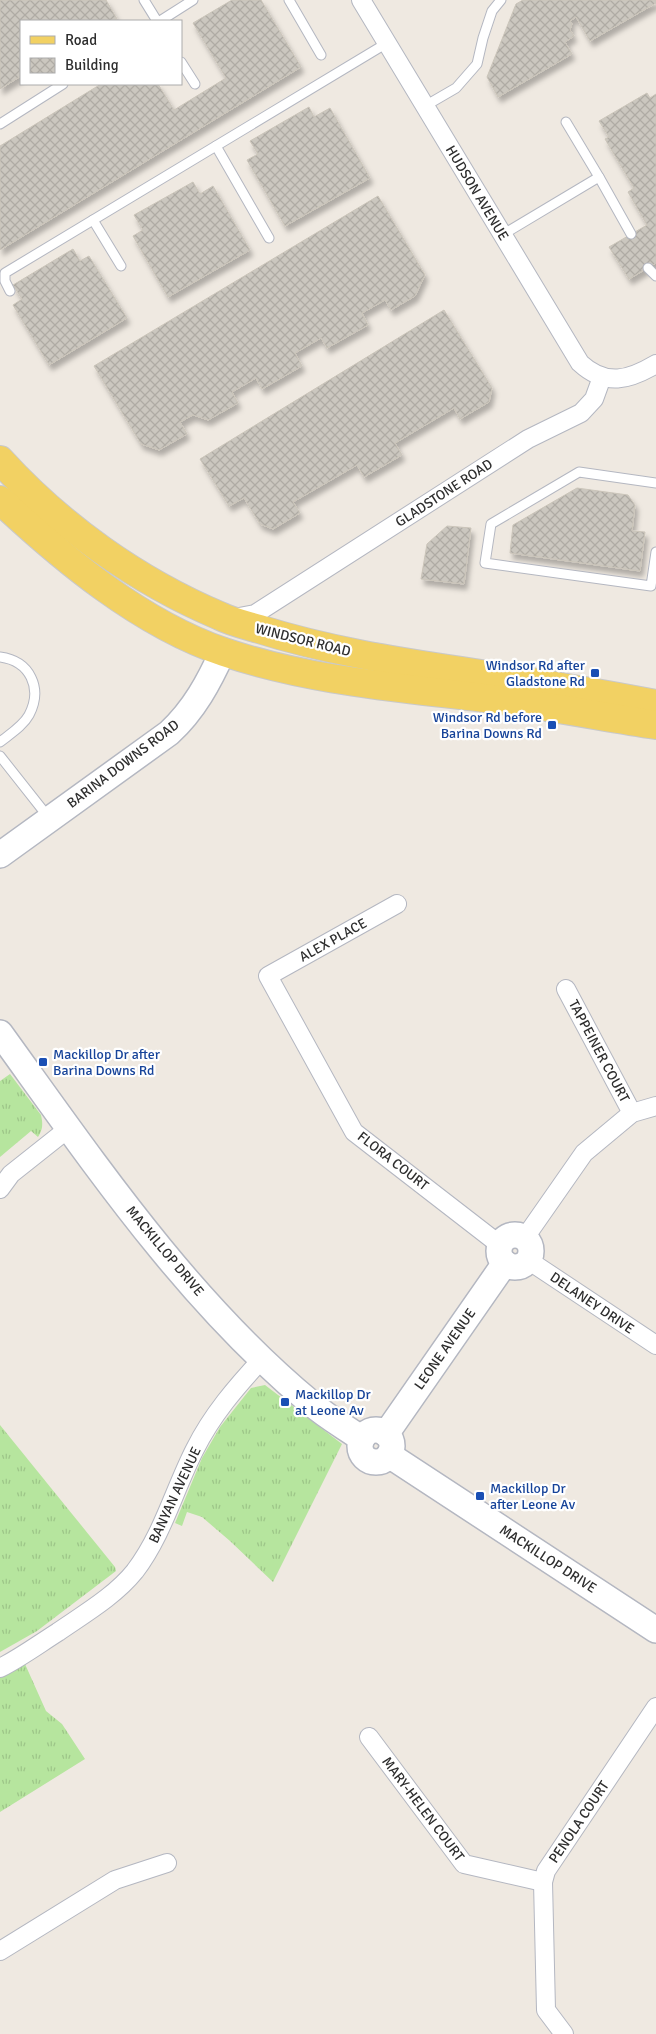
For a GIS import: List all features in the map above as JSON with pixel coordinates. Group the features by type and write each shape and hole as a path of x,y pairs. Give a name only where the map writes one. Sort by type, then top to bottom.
{"main road":[{"name":"WINDSOR ROAD","path":"0,460 47,506 83,535 150,581 221,617 280,636 339,650 656,704"},
{"name":"WINDSOR ROAD","path":"0,500 65,557 111,591 144,613 182,634 223,651 284,669 350,681 500,700 656,725"},
{"path":"150,581 218,636 223,651"},
{"name":"BARINA DOWNS ROAD","path":"0,855 182,721 193,708 213,674 223,651"},
{"name":"MACKILLOP DRIVE","path":"0,1032 108,1182 179,1269 262,1359 312,1404 362,1439 373,1430 378,1430 387,1444 656,1630"},
{"name":"LEONE AVENUE","path":"387,1444 514,1252"}],"street":[{"name":"HUDSON AVENUE","path":"361,0 580,363 590,372 602,377"},
{"path":"602,377 615,379 630,377 656,364"},
{"name":"GLADSTONE ROAD","path":"221,617 237,618 255,614 528,439 581,413 594,399 602,377"},
{"name":"ALEX PLACE","path":"268,976 397,904"},
{"name":"FLORA COURT","path":"268,976 354,1132 514,1252"},
{"name":"TAPPEINER COURT","path":"566,989 632,1113"},
{"name":"LEONE AVENUE","path":"514,1252 584,1153 632,1113 656,1106"},
{"path":"0,1189 11,1174 69,1128"},
{"name":"DELANEY DRIVE","path":"514,1252 656,1345"},
{"name":"BANYAN AVENUE","path":"0,1668 83,1615 110,1595 134,1572 153,1544 195,1450 211,1420 232,1392 262,1359"},
{"name":"PENOLA COURT","path":"564,2034 546,2010 544,1882 546,1871 656,1707"},
{"name":"MARY-HELEN COURT","path":"369,1737 464,1864 544,1882"},
{"path":"0,1951 115,1880 167,1863"}],"lane":[{"path":"144,0 157,20"},
{"path":"160,20 193,0"},
{"path":"289,0 321,55"},
{"path":"425,106 456,88 477,64 482,38 492,11 501,0"},
{"path":"10,291 5,281 6,274 387,43"},
{"path":"182,64 194,84"},
{"path":"0,124 61,85"},
{"path":"566,122 632,234"},
{"path":"216,146 269,238"},
{"path":"502,235 599,178"},
{"path":"93,220 121,266"},
{"path":"648,268 656,276"},
{"path":"656,483 580,472 491,524 485,563 652,586 656,552"},
{"path":"0,658 12,659 23,666 31,676 34,688 33,703 28,716 21,725 0,742"},
{"path":"0,756 49,819"}],"green space":[{"path":"10,1074 41,1115 42,1126 38,1137 31,1131 0,1157 0,1081"},
{"path":"265,1385 342,1444 273,1582 202,1517 187,1512 182,1526 175,1523 202,1458 220,1427 251,1388"},
{"path":"0,1425 115,1567 116,1571 37,1631 0,1652"},
{"path":"25,1664 46,1711 62,1724 85,1759 0,1812 0,1678"}],"building":[{"path":"0,0 106,0 117,19 20,20 20,77 0,89"},
{"path":"232,0 261,0 301,67 0,250 0,146 99,85 159,85 174,110 226,78 193,23"},
{"path":"523,0 656,0 656,3 590,41 576,17 570,21 572,24 570,30 574,36 565,42 572,54 498,97 487,77 516,4"},
{"path":"647,93 650,98 656,94 656,263 629,279 609,247 647,225 628,192 634,188 605,139 609,137 599,121"},
{"path":"309,107 314,117 330,108 370,178 285,226 247,160 258,154 250,141"},
{"path":"193,182 200,194 213,186 250,250 168,297 133,236 143,230 134,215"},
{"path":"378,196 425,275 415,296 391,310 385,300 362,313 368,325 327,348 321,338 295,353 302,366 262,389 256,378 232,392 238,403 208,420 193,415 180,422 187,434 159,450 141,444 94,366"},
{"path":"73,249 80,261 89,256 127,318 49,365 13,305 22,299 13,285"},
{"path":"444,310 492,388 489,402 460,419 454,408 395,443 402,455 364,477 357,465 293,502 300,513 273,529 260,524 244,498 229,506 200,459"},
{"path":"577,488 628,495 635,505 632,531 645,532 640,571 510,553 513,525"},
{"path":"447,526 471,528 464,584 421,579 427,544"}],"place":[{"name":"Windsor Rd after Gladstone Rd","path":"595,673"},
{"name":"Windsor Rd before Barina Downs Rd","path":"552,725"},
{"name":"Mackillop Dr after Barina Downs Rd","path":"43,1062"},
{"name":"Mackillop Dr at Leone Av","path":"285,1402"},
{"name":"Mackillop Dr after Leone Av","path":"480,1496"}]}
